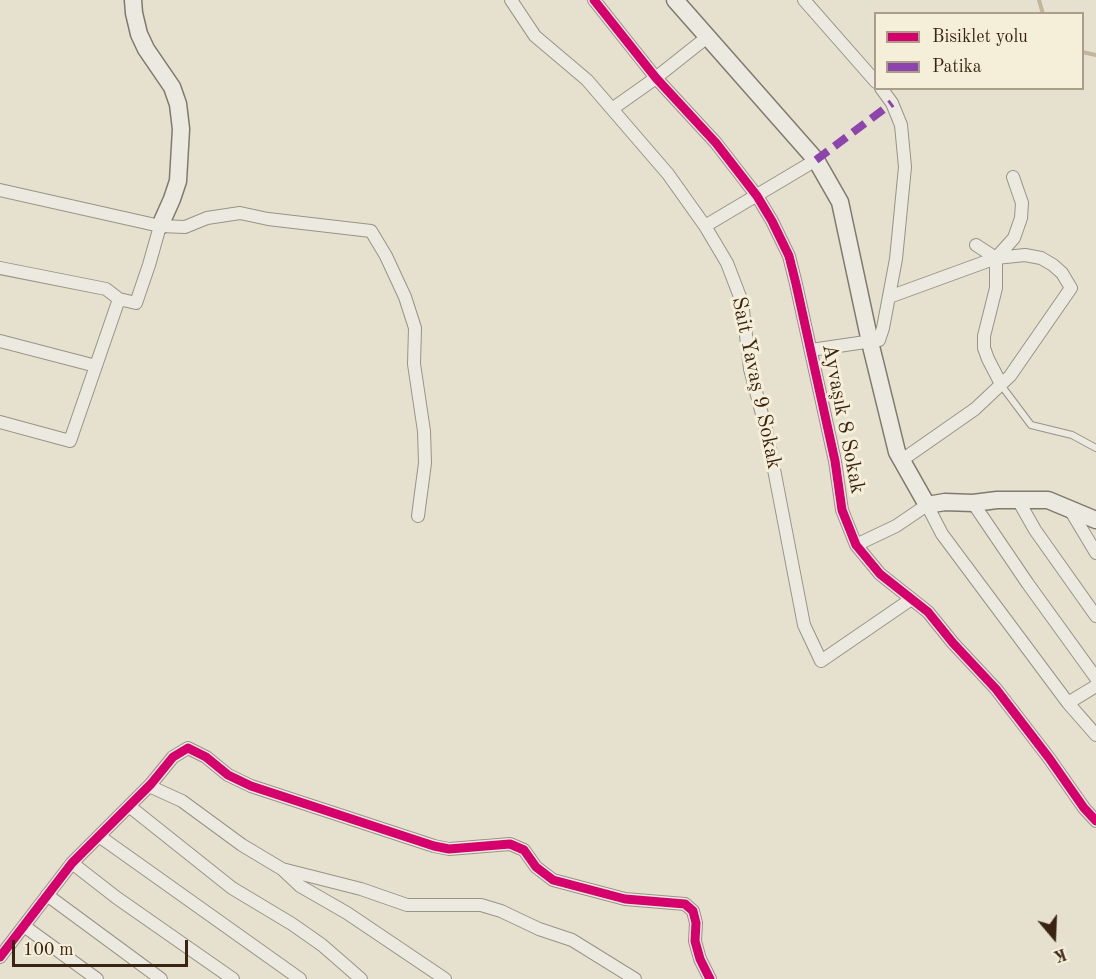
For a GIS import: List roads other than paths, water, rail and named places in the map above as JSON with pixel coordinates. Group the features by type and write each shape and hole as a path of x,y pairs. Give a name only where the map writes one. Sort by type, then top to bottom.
{"street":[{"path":"0,268 106,289 119,299 136,303 160,226 178,181 181,129 178,104 172,87 146,49 139,34 133,0"},
{"name":"Sait Yavaş 9 Sokak","path":"511,0 535,36 587,80 668,174 727,262 742,302 750,369 767,433 804,625 821,661 910,600"},
{"name":"Ayvaşık 8 Sokak","path":"594,0 656,78 716,143 757,196 789,256 812,350 835,461 842,510 856,545 880,573 910,600 928,612 996,689 1096,821"},
{"path":"675,0 706,38 816,160 840,202 870,342 897,452 942,534 1068,703 1096,735"},
{"path":"804,0 874,80"},
{"path":"612,109 706,38"},
{"path":"812,350 879,340 896,259 905,167 901,125 892,103 882,90"},
{"path":"705,226 816,160"},
{"path":"1001,384 984,348 984,336 996,288 996,258 1014,238 1019,228 1022,203 1013,177"},
{"path":"0,190 160,226 185,227 207,219 240,213 268,219 371,231 386,256 405,297 414,328 414,364 424,431 425,463 418,516"},
{"path":"976,245 996,258"},
{"path":"889,297 996,258 1025,255 1041,258 1062,273 1071,288 1030,350 1001,384 975,409 902,460"},
{"path":"0,422 70,441 119,299"},
{"path":"0,341 96,366"},
{"path":"1018,500 1035,530 1096,616"},
{"path":"856,545 896,526 927,505 945,502 1048,500 1096,520"},
{"path":"973,503 1096,678"},
{"path":"1068,507 1096,554"},
{"path":"1068,703 1096,686"},
{"path":"0,957 72,863 149,786 173,756 188,748 206,757 228,775 251,786 434,846 449,849 510,844 524,850 536,867 554,880 625,899 685,904 693,911 696,923 695,941 700,959 710,979"},
{"path":"149,786 182,801 242,845 282,869 300,886 347,913 445,979"},
{"path":"129,806 232,888 322,945 361,979"},
{"path":"99,836 300,979"},
{"path":"72,863 117,898 233,979"},
{"path":"282,869 361,889 407,905 481,906 501,911 539,930 572,940 617,976 636,979"},
{"path":"47,895 161,979"},
{"path":"24,926 97,979"}],"lane":[{"path":"1001,384 1031,425 1072,435 1096,448"}],"waterway":[{"path":"1039,0 1042,12"},
{"path":"1084,52 1096,55"}]}
